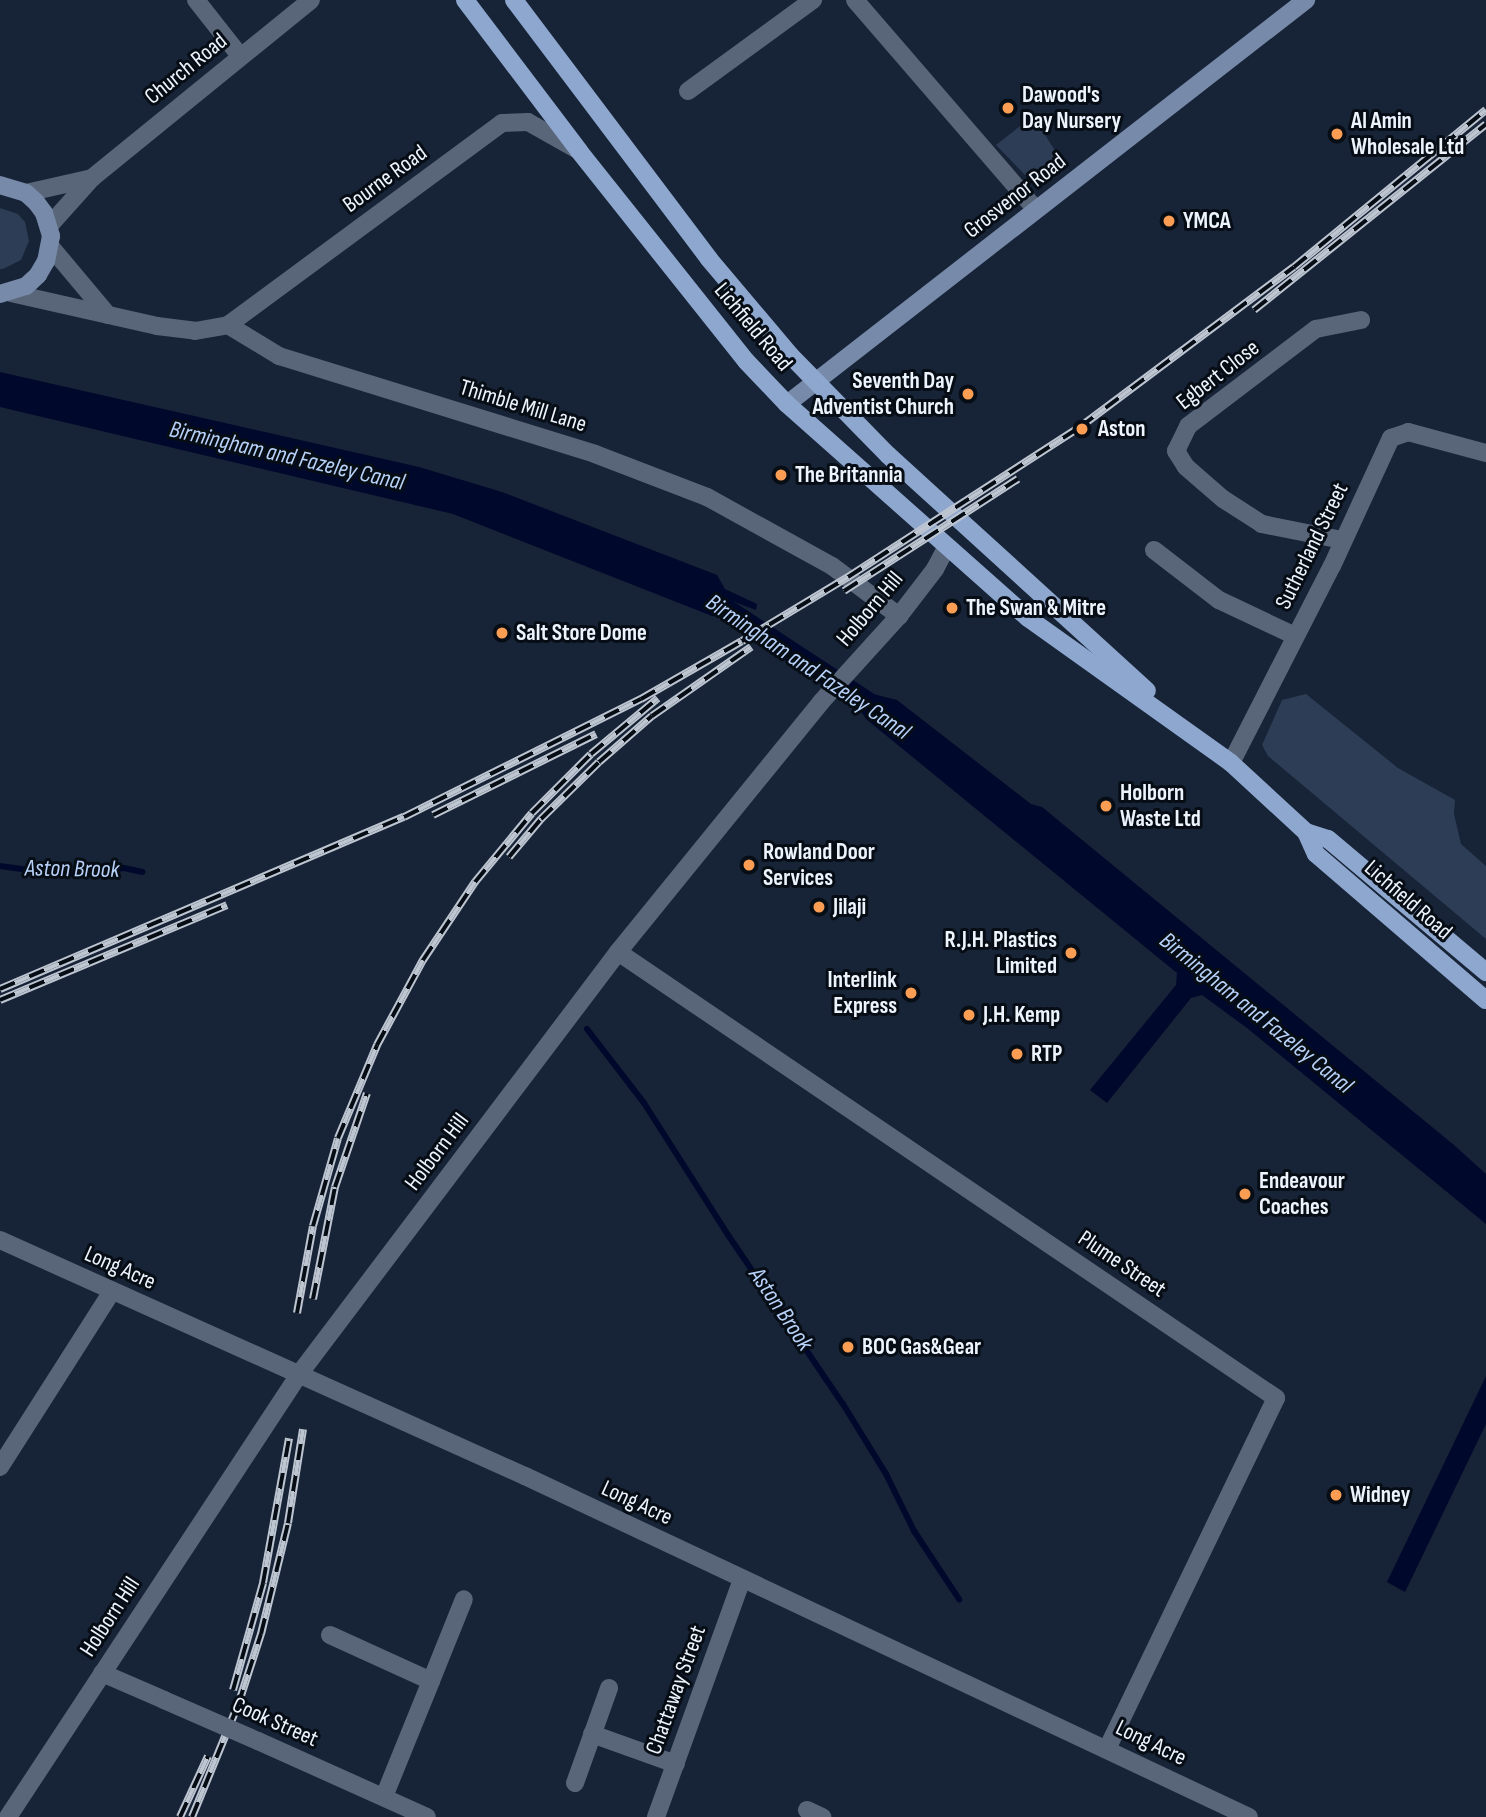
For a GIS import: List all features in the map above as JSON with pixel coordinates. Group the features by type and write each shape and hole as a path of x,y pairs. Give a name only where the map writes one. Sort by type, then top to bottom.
{"main road":[{"name":"Lichfield Road","path":"465,0 579,151 746,361 787,404 946,548 1028,618 1231,763 1306,832 1316,854 1486,1000"},
{"name":"Lichfield Road","path":"514,0 709,259 814,381 897,463 1194,734"},
{"name":"Grosvenor Road","path":"787,404 1306,0"},
{"path":"0,185 26,193 44,213 49,226 50,246 38,275 3,294"},
{"name":"Lichfield Road","path":"1306,832 1328,839 1486,972"}],"street":[{"path":"196,0 240,56"},
{"name":"Church Road","path":"49,226 92,178 311,0"},
{"path":"688,91 813,0"},
{"path":"855,0 1036,211"},
{"name":"Bourne Road","path":"228,325 502,123 528,122 579,151"},
{"name":"Church Road","path":"26,193 92,178"},
{"path":"50,246 108,315"},
{"path":"3,294 195,331 228,325"},
{"name":"Egbert Close","path":"1342,540 1262,524 1223,499 1186,467 1176,451 1188,426 1317,329 1360,320"},
{"name":"Thimble Mill Lane","path":"228,325 279,356 595,453 707,497 832,566 899,616"},
{"name":"Sutherland Street","path":"1231,763 1332,566 1391,438 1408,432 1486,453"},
{"name":"Holborn Hill","path":"8,1817 300,1373 618,952 821,702 899,616 935,569 946,548"},
{"path":"1154,550 1219,600 1295,636"},
{"name":"Plume Street","path":"618,952 1276,1398 1107,1749"},
{"name":"Long Acre","path":"0,1240 300,1373 1107,1749 1242,1816"},
{"path":"0,1467 112,1291"},
{"name":"Chattaway Street","path":"656,1817 742,1580"},
{"path":"384,1797 464,1599"},
{"path":"330,1635 431,1681"},
{"name":"Cook Street","path":"102,1673 427,1817"},
{"path":"575,1783 609,1688"},
{"path":"592,1734 676,1764"}],"shaded area":[{"path":"1033,116 1061,160 1035,176 1027,177 996,145"},
{"path":"0,208 18,214 25,222 29,241 21,260 3,269 0,269"},
{"path":"1306,694 1398,768 1455,800 1454,814 1461,844 1486,866 1486,939 1268,756 1262,745 1282,700"}],"water":[{"path":"0,372 419,467 502,492 717,575 725,589 757,604 756,610 732,601 743,619 712,616 453,514 0,407"},
{"path":"857,690 897,700 1031,804 1042,807 1454,1145 1486,1174 1486,1224 1247,1028 1202,995 1191,998 1107,1103 1090,1090 1176,985 1177,973 866,719 851,696"},
{"path":"1486,1376 1486,1424 1405,1592 1387,1582"}],"waterway":[{"name":"Birmingham and Fazeley Canal","path":"720,605 877,708"},
{"name":"Aston Brook","path":"0,866 50,873 79,874 124,868 143,872"},
{"name":"Aston Brook","path":"587,1029 644,1103 728,1235 843,1404 886,1474 914,1531 959,1599"}],"railway":[{"path":"0,989 404,817 641,699 742,641 848,577 1080,427 1294,267 1486,110"},
{"path":"1254,310 1486,124"},
{"path":"844,591 1018,479"},
{"path":"509,857 541,819 599,762 652,716 751,647"},
{"path":"297,1313 313,1226 338,1138 377,1045 423,960 475,882 532,813 591,754 658,698"},
{"path":"433,815 596,734"},
{"path":"0,1000 227,905"},
{"path":"313,1299 335,1187 367,1093"},
{"path":"192,1817 238,1705 261,1634 288,1523 303,1429"},
{"path":"233,1690 263,1583 289,1438"},
{"path":"180,1817 208,1756"}],"place":[{"name":"Dawood's Day Nursery","path":"1008,108"},
{"name":"Al Amin Wholesale Ltd","path":"1337,134"},
{"name":"YMCA","path":"1169,221"},
{"name":"Seventh Day Adventist Church","path":"968,394"},
{"name":"Aston","path":"1082,429"},
{"name":"The Britannia","path":"781,475"},
{"name":"The Swan & Mitre","path":"952,608"},
{"name":"Salt Store Dome","path":"502,633"},
{"name":"Holborn Waste Ltd","path":"1106,806"},
{"name":"Rowland Door Services","path":"749,865"},
{"name":"Jilaji","path":"819,907"},
{"name":"R.J.H. Plastics Limited","path":"1071,953"},
{"name":"Interlink Express","path":"911,993"},
{"name":"J.H. Kemp","path":"969,1015"},
{"name":"RTP","path":"1017,1054"},
{"name":"Endeavour Coaches","path":"1245,1194"},
{"name":"BOC Gas&Gear","path":"848,1347"},
{"name":"Widney","path":"1336,1495"}]}
